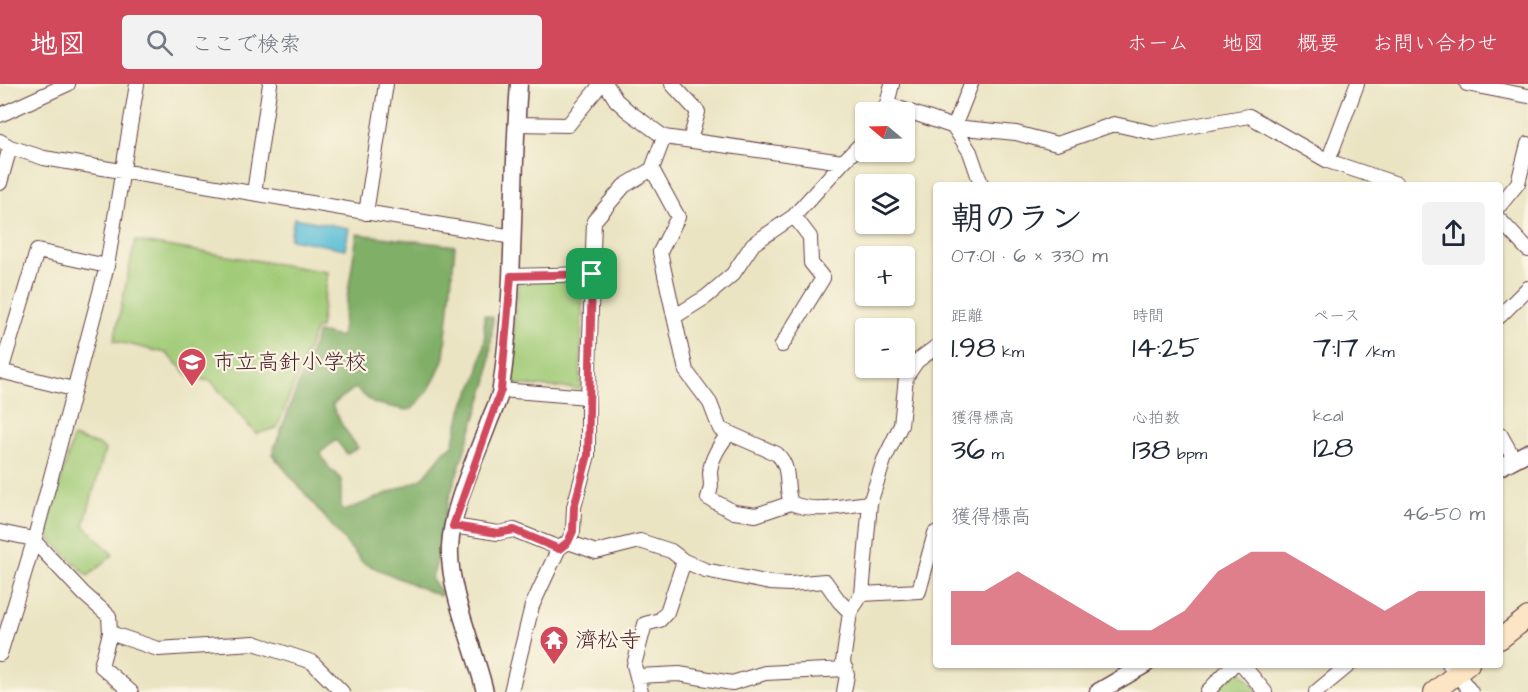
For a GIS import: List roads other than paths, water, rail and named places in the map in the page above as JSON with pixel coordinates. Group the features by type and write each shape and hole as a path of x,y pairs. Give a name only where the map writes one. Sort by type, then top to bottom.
{"main road":[{"path":"1503,637 1528,617"},
{"path":"1434,692 1458,668"}],"street":[{"path":"0,115 68,84"},
{"path":"0,654 34,540 107,266 137,84"},
{"path":"254,193 270,84"},
{"path":"366,213 386,84"},
{"path":"485,692 451,574 450,548 453,526 501,390 511,276 519,84"},
{"path":"516,124 568,126 603,84 628,111 664,137 843,162"},
{"path":"672,84 698,112 690,140"},
{"path":"887,102 892,84"},
{"path":"954,127 971,84"},
{"path":"1328,160 1357,84"},
{"path":"1467,84 1528,96"},
{"path":"915,116 954,127 1016,133 1057,144 1114,124 1154,133 1249,116 1328,160 1391,182"},
{"path":"954,127 970,152 980,182"},
{"path":"511,692 532,606 573,531 574,507 588,455 594,220 624,186 652,169 664,137"},
{"path":"0,183 5,144 44,158 513,237"},
{"path":"1503,201 1518,183 1528,144"},
{"path":"674,317 706,297 733,274 753,244 794,216 855,150"},
{"path":"652,169 678,217 660,252 686,371 710,403 720,429 777,454 783,460 787,468 787,494 790,503"},
{"path":"782,345 823,278 811,263 810,237 794,216"},
{"path":"1503,223 1528,250"},
{"path":"73,389 0,371 37,251 107,266"},
{"path":"511,276 592,274"},
{"path":"1503,313 1528,288"},
{"path":"844,692 848,675 843,662 850,612 862,594 870,503 884,460 902,425 906,377 917,361 933,349"},
{"path":"501,390 588,397"},
{"path":"730,433 722,442 710,471 713,484 708,498 734,512 756,515 790,503 802,508 832,509 846,504 870,503"},
{"path":"1503,439 1514,459"},
{"path":"453,526 498,533 514,530 596,552 640,541 671,550 684,561 705,570 770,583 825,581 850,612"},
{"path":"0,531 34,540 84,594 109,616 110,633 101,666 131,692"},
{"path":"862,594 919,591 933,542"},
{"path":"641,692 634,665 645,624 660,620 667,612 684,561"},
{"path":"110,633 158,649 254,643 312,662 342,692"},
{"path":"1207,692 1230,668"},
{"path":"1245,668 1265,692"},
{"path":"1316,692 1345,668"},
{"path":"1458,668 1471,692"},
{"path":"638,675 679,674 732,683 765,673 846,669"},
{"path":"1103,691 1122,671"}],"water":[{"path":"294,218 349,228 345,249 290,239"}],"place":[{"name":"市立高針小学校","path":"192,388"},
{"name":"濟松寺","path":"554,666"}]}
